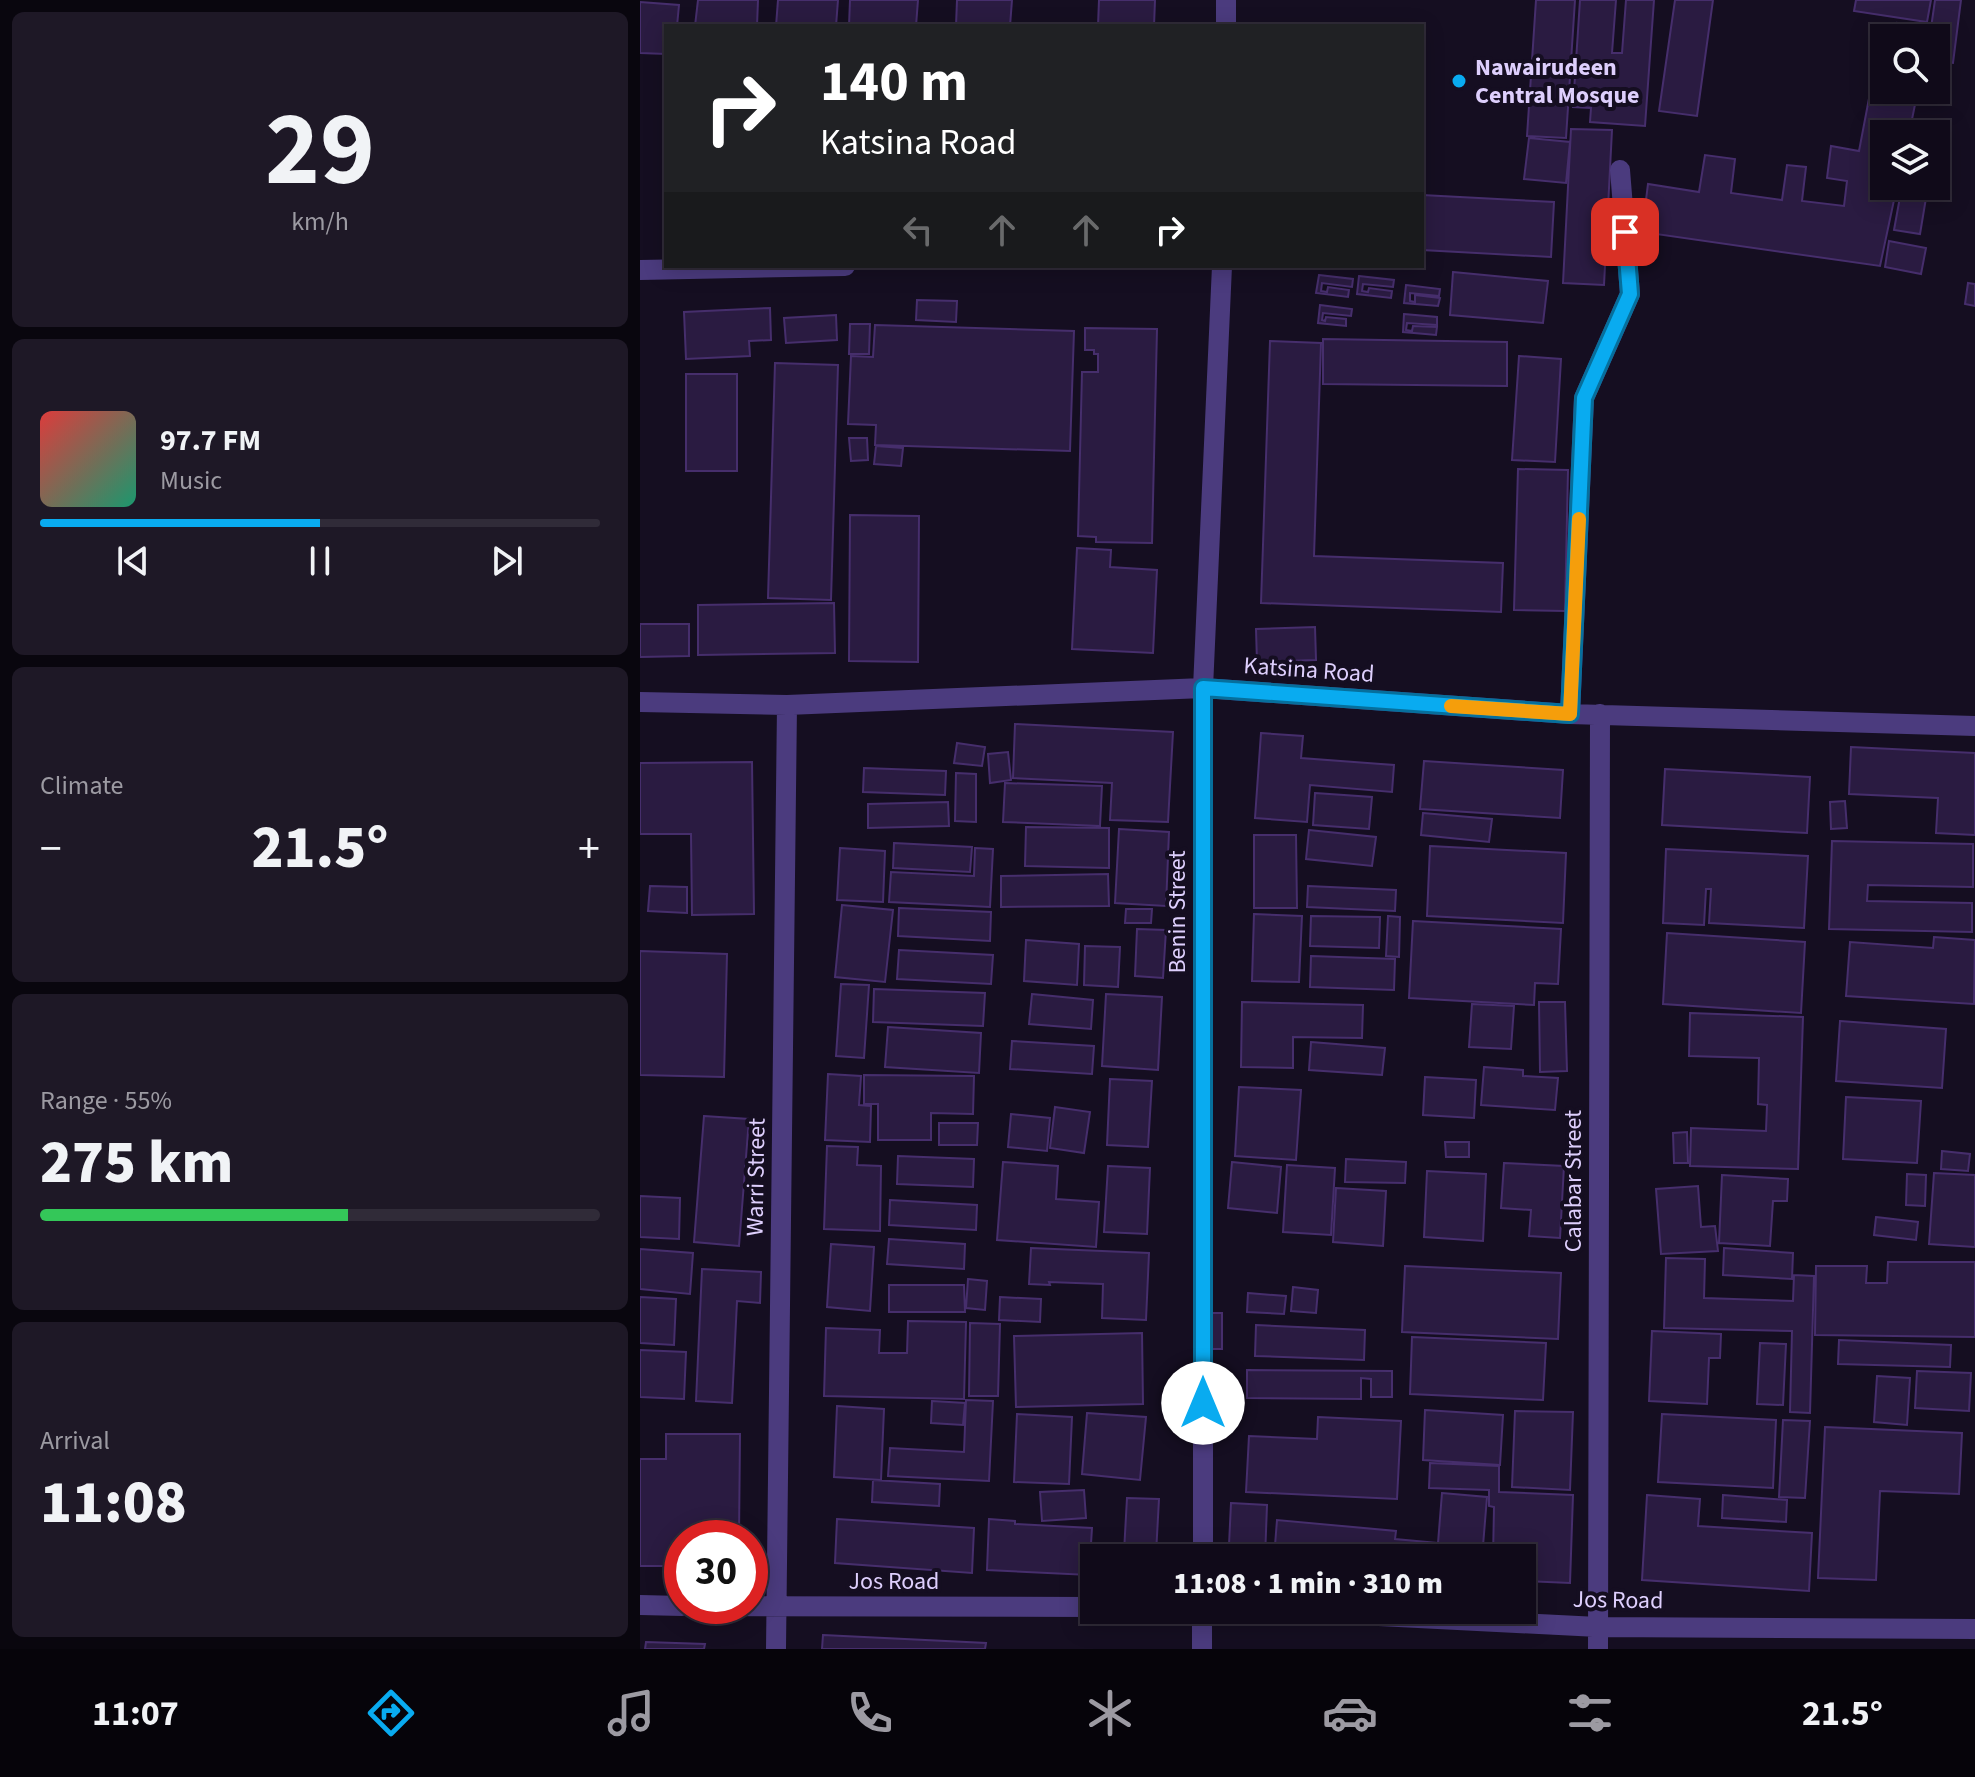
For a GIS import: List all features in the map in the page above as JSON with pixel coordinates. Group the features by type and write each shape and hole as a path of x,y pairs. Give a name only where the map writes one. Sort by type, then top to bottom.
{"street":[{"path":"1226,0 1226,24"},
{"path":"1570,714 1584,398 1630,294 1620,170"},
{"path":"640,270 742,268"},
{"name":"Benin Street","path":"1203,1544 1203,688 1222,268"},
{"name":"Katsina Road","path":"640,702 787,705 1203,688 1570,714 1975,726"},
{"name":"Warri Street","path":"776,1649 787,705"},
{"name":"Calabar Street","path":"1598,1649 1600,714"},
{"path":"640,1605 664,1606"},
{"name":"Jos Road","path":"768,1607 1080,1607"},
{"path":"1202,1624 1202,1649"},
{"name":"Jos Road","path":"1536,1624 1598,1627 1975,1629"}],"building":[{"path":"698,0 758,0 757,24 695,24"},
{"path":"778,0 838,0 836,24 776,24"},
{"path":"850,0 918,0 916,24 849,24"},
{"path":"957,0 1012,0 1010,24 956,24"},
{"path":"1099,0 1155,0 1154,24 1098,24"},
{"path":"1536,0 1575,0 1566,138 1527,136"},
{"path":"1580,0 1616,0 1612,53 1622,53 1626,0 1654,0 1645,126 1590,122 1591,108 1573,107"},
{"path":"1675,0 1713,0 1697,116 1659,111"},
{"path":"1856,0 1931,0 1927,22 1854,11"},
{"path":"1935,0 1961,0 1953,63 1950,63 1950,24 1932,24"},
{"path":"640,2 679,5 677,24 664,24 664,54 640,53"},
{"path":"1870,93 1870,104 1915,104 1912,120 1870,120 1870,200 1894,200 1880,266 1642,232 1648,184 1699,192 1705,155 1735,159 1731,193 1782,200 1787,165 1806,167 1802,201 1844,206 1847,181 1827,178 1831,146 1859,151"},
{"path":"1571,129 1612,130 1604,285 1563,283"},
{"path":"1529,138 1570,142 1566,183 1524,179"},
{"path":"1424,195 1554,202 1551,257 1424,250"},
{"path":"1899,200 1926,200 1920,234 1894,230"},
{"path":"1889,241 1926,248 1921,274 1885,267"},
{"path":"1453,272 1548,281 1543,323 1450,315"},
{"path":"1319,275 1353,279 1352,287 1322,283 1321,291 1327,292 1328,287 1349,290 1348,297 1316,293"},
{"path":"1359,276 1394,280 1393,287 1363,284 1362,291 1368,292 1369,288 1392,291 1391,298 1357,294"},
{"path":"1968,283 1975,284 1975,306 1965,304"},
{"path":"1406,285 1440,289 1439,296 1410,293 1410,301 1415,302 1415,295 1440,298 1438,306 1404,303"},
{"path":"917,300 957,301 956,322 916,320"},
{"path":"1320,305 1352,309 1351,316 1323,313 1322,320 1325,321 1326,317 1346,319 1346,326 1318,323"},
{"path":"770,308 771,340 749,341 750,356 686,359 684,312"},
{"path":"1404,314 1437,317 1437,325 1407,323 1406,330 1412,331 1413,326 1437,327 1436,335 1403,332"},
{"path":"836,315 837,340 786,343 784,318"},
{"path":"850,324 870,324 869,354 849,354"},
{"path":"875,325 1074,331 1070,451 875,445 876,425 848,424 851,356 873,357"},
{"path":"1085,328 1157,329 1152,543 1096,542 1096,537 1078,536 1082,372 1098,372 1098,354 1094,354 1094,350 1085,350"},
{"path":"1323,339 1507,342 1507,386 1323,384"},
{"path":"1270,341 1321,343 1314,556 1503,563 1501,612 1261,603"},
{"path":"1519,356 1561,359 1555,462 1512,460"},
{"path":"775,363 838,365 831,600 768,598"},
{"path":"686,374 737,374 737,471 686,471"},
{"path":"849,438 867,438 868,460 851,461"},
{"path":"876,446 903,448 901,466 874,464"},
{"path":"1518,469 1568,470 1565,611 1514,610"},
{"path":"850,515 919,516 918,662 849,661"},
{"path":"1077,548 1111,550 1110,567 1157,570 1153,653 1072,649"},
{"path":"834,603 835,653 698,655 698,605"},
{"path":"640,624 689,624 689,656 640,657"},
{"path":"1315,627 1316,660 1257,662 1256,629"},
{"path":"1015,724 1173,732 1168,822 1110,820 1112,783 1013,778"},
{"path":"1261,733 1303,736 1301,758 1394,765 1392,792 1310,785 1307,822 1255,818"},
{"path":"957,743 985,747 982,766 954,763"},
{"path":"1851,747 1975,753 1975,835 1936,833 1938,798 1849,794"},
{"path":"1008,752 1011,780 990,783 988,754"},
{"path":"1424,761 1563,770 1560,818 1420,809"},
{"path":"752,762 754,914 692,915 691,834 640,834 640,763"},
{"path":"864,768 946,771 945,795 863,792"},
{"path":"1665,769 1810,777 1807,833 1662,825"},
{"path":"956,773 976,774 976,822 955,821"},
{"path":"1005,783 1102,786 1100,826 1003,822"},
{"path":"1315,793 1372,797 1369,829 1313,825"},
{"path":"1845,801 1847,828 1831,829 1830,802"},
{"path":"948,802 949,826 868,828 868,804"},
{"path":"1423,813 1492,819 1489,842 1421,835"},
{"path":"1026,827 1109,828 1109,868 1025,866"},
{"path":"1119,829 1169,832 1166,906 1115,903"},
{"path":"1309,830 1376,837 1372,866 1306,859"},
{"path":"1254,835 1296,835 1297,908 1254,908"},
{"path":"1832,841 1973,844 1973,887 1868,885 1867,901 1972,903 1972,932 1829,929"},
{"path":"894,843 972,847 970,872 893,868"},
{"path":"1430,846 1566,853 1563,923 1427,916"},
{"path":"840,848 885,851 883,902 837,900"},
{"path":"975,848 993,849 990,907 889,902 891,872 974,876"},
{"path":"1666,849 1808,856 1804,928 1709,923 1711,889 1706,889 1704,925 1663,923"},
{"path":"1108,874 1109,906 1001,907 1001,876"},
{"path":"650,886 687,887 687,913 648,911"},
{"path":"1308,886 1396,890 1395,911 1307,907"},
{"path":"842,905 893,910 885,982 835,977"},
{"path":"899,908 991,912 990,941 898,936"},
{"path":"1126,909 1152,909 1151,923 1125,923"},
{"path":"1254,914 1302,916 1299,982 1252,981"},
{"path":"1311,916 1380,917 1379,948 1310,946"},
{"path":"1388,916 1400,917 1399,957 1386,956"},
{"path":"1413,921 1561,929 1558,984 1535,983 1534,1005 1409,998"},
{"path":"1137,929 1166,930 1163,978 1135,976"},
{"path":"1667,933 1805,942 1801,1013 1663,1004"},
{"path":"1934,937 1975,940 1974,1004 1846,996 1850,942 1933,948"},
{"path":"1026,940 1079,944 1077,985 1024,981"},
{"path":"1085,946 1120,947 1118,987 1084,985"},
{"path":"899,950 993,955 991,984 897,979"},
{"path":"640,951 727,954 724,1077 640,1075"},
{"path":"1311,956 1395,959 1394,990 1310,987"},
{"path":"841,984 869,985 864,1058 836,1056"},
{"path":"874,989 985,993 983,1026 873,1022"},
{"path":"1032,994 1093,1000 1091,1029 1029,1024"},
{"path":"1106,994 1162,997 1158,1070 1102,1066"},
{"path":"1242,1002 1363,1005 1362,1038 1293,1037 1293,1068 1241,1067"},
{"path":"1539,1002 1565,1002 1567,1071 1540,1072"},
{"path":"1472,1004 1514,1006 1511,1049 1469,1047"},
{"path":"1690,1013 1803,1017 1798,1169 1690,1166 1691,1128 1766,1131 1767,1105 1758,1104 1759,1058 1689,1056"},
{"path":"1840,1021 1946,1029 1942,1088 1836,1081"},
{"path":"888,1027 981,1033 979,1073 885,1067"},
{"path":"1012,1041 1094,1046 1092,1074 1010,1069"},
{"path":"1311,1042 1385,1048 1382,1075 1309,1070"},
{"path":"1484,1067 1523,1070 1523,1076 1558,1078 1555,1110 1481,1105"},
{"path":"828,1074 861,1076 859,1105 871,1106 870,1142 825,1140"},
{"path":"864,1075 974,1076 973,1114 931,1113 931,1140 878,1140 878,1104 864,1104"},
{"path":"1425,1077 1476,1080 1474,1118 1423,1115"},
{"path":"1110,1079 1152,1081 1148,1147 1107,1145"},
{"path":"1239,1087 1301,1090 1296,1160 1235,1156"},
{"path":"1846,1097 1921,1101 1917,1163 1843,1159"},
{"path":"1055,1107 1090,1112 1084,1153 1050,1148"},
{"path":"1011,1114 1050,1118 1047,1151 1008,1147"},
{"path":"704,1116 749,1119 739,1246 694,1242"},
{"path":"939,1123 978,1123 977,1145 939,1145"},
{"path":"1687,1132 1688,1163 1674,1163 1673,1133"},
{"path":"1445,1142 1469,1142 1469,1157 1446,1157"},
{"path":"827,1146 858,1147 857,1165 881,1166 880,1231 824,1229"},
{"path":"1942,1151 1970,1154 1968,1171 1941,1169"},
{"path":"898,1156 974,1159 973,1187 897,1184"},
{"path":"1346,1159 1406,1162 1405,1183 1345,1182"},
{"path":"1003,1162 1058,1166 1056,1199 1099,1202 1096,1247 997,1240"},
{"path":"1232,1162 1281,1167 1277,1213 1228,1208"},
{"path":"1504,1163 1564,1166 1560,1238 1529,1236 1531,1210 1501,1208"},
{"path":"1287,1165 1335,1168 1331,1235 1283,1232"},
{"path":"1108,1166 1150,1168 1147,1234 1104,1232"},
{"path":"1427,1171 1486,1174 1483,1241 1424,1237"},
{"path":"1934,1173 1975,1175 1975,1247 1929,1244"},
{"path":"1907,1174 1926,1175 1925,1206 1906,1205"},
{"path":"1722,1175 1788,1179 1787,1201 1773,1201 1770,1246 1719,1243"},
{"path":"1698,1186 1701,1227 1715,1226 1718,1251 1661,1254 1656,1189"},
{"path":"1336,1188 1386,1191 1383,1246 1333,1242"},
{"path":"640,1196 680,1198 679,1239 640,1237"},
{"path":"890,1200 977,1205 976,1230 889,1225"},
{"path":"1876,1217 1918,1222 1916,1240 1874,1235"},
{"path":"889,1239 965,1244 964,1269 887,1264"},
{"path":"831,1244 874,1247 870,1311 827,1307"},
{"path":"1031,1248 1149,1253 1146,1320 1102,1318 1103,1284 1029,1284"},
{"path":"1724,1248 1793,1253 1792,1279 1723,1275"},
{"path":"640,1249 693,1253 690,1294 640,1289"},
{"path":"1666,1258 1705,1259 1704,1298 1793,1301 1794,1275 1814,1276 1810,1413 1790,1412 1792,1331 1664,1328"},
{"path":"1888,1262 1975,1262 1975,1337 1815,1335 1816,1266 1867,1266 1866,1283 1887,1283"},
{"path":"1405,1266 1561,1273 1558,1339 1402,1332"},
{"path":"702,1269 761,1272 760,1303 737,1301 732,1403 696,1401"},
{"path":"968,1279 987,1281 985,1310 966,1308"},
{"path":"889,1285 964,1285 965,1312 889,1312"},
{"path":"1293,1287 1318,1290 1316,1313 1291,1311"},
{"path":"1248,1293 1286,1296 1284,1314 1247,1312"},
{"path":"640,1297 676,1299 674,1345 640,1343"},
{"path":"1000,1297 1041,1299 1040,1322 999,1320"},
{"path":"1209,1313 1222,1313 1222,1349 1209,1349"},
{"path":"908,1321 966,1322 964,1399 824,1396 826,1328 880,1330 879,1353 907,1353"},
{"path":"970,1323 1000,1324 998,1396 969,1396"},
{"path":"1256,1325 1365,1330 1364,1360 1255,1356"},
{"path":"1652,1331 1721,1334 1720,1358 1709,1358 1707,1404 1649,1401"},
{"path":"1142,1333 1143,1404 1016,1407 1014,1336"},
{"path":"1412,1337 1546,1343 1543,1400 1410,1394"},
{"path":"1839,1340 1951,1345 1950,1367 1838,1364"},
{"path":"1760,1343 1786,1344 1783,1405 1757,1404"},
{"path":"640,1350 686,1352 684,1399 640,1397"},
{"path":"1247,1370 1392,1371 1392,1397 1371,1397 1371,1379 1361,1378 1361,1399 1247,1398"},
{"path":"1917,1371 1971,1373 1969,1411 1915,1408"},
{"path":"1877,1376 1910,1378 1907,1425 1874,1422"},
{"path":"966,1400 993,1401 989,1481 888,1476 890,1448 964,1452"},
{"path":"932,1401 965,1403 963,1425 931,1423"},
{"path":"837,1406 884,1409 881,1480 834,1477"},
{"path":"1425,1410 1503,1415 1500,1465 1423,1460"},
{"path":"1515,1411 1573,1412 1570,1490 1512,1487"},
{"path":"1087,1413 1146,1417 1140,1480 1082,1474"},
{"path":"1017,1414 1072,1417 1069,1484 1014,1482"},
{"path":"1662,1414 1776,1420 1773,1488 1658,1482"},
{"path":"1318,1417 1401,1421 1397,1499 1246,1492 1249,1436 1317,1439"},
{"path":"1783,1420 1810,1421 1805,1498 1779,1497"},
{"path":"1825,1427 1962,1433 1959,1494 1880,1491 1876,1580 1818,1578"},
{"path":"666,1434 740,1434 739,1520 664,1520 664,1566 640,1566 640,1459 666,1459"},
{"path":"1430,1463 1499,1466 1499,1492 1573,1495 1570,1583 1536,1582 1536,1544 1493,1544 1494,1507 1489,1506 1489,1490 1429,1488"},
{"path":"873,1480 940,1484 939,1506 872,1502"},
{"path":"1084,1490 1086,1518 1042,1521 1040,1492"},
{"path":"1442,1493 1487,1497 1483,1544 1275,1544 1277,1520 1396,1531 1395,1539 1438,1543"},
{"path":"1647,1495 1700,1499 1698,1526 1812,1533 1809,1591 1642,1580"},
{"path":"1723,1495 1787,1500 1786,1522 1722,1518"},
{"path":"1127,1498 1159,1499 1157,1544 1124,1544"},
{"path":"1231,1503 1267,1505 1266,1544 1229,1544"},
{"path":"837,1519 974,1528 972,1573 835,1563"},
{"path":"989,1519 1015,1521 1015,1524 1092,1528 1091,1544 1080,1544 1080,1575 987,1570"},
{"path":"823,1635 986,1643 985,1649 822,1649"},
{"path":"646,1642 705,1644 704,1649 645,1649"}],"slow traffic":[{"path":"1451,706 1570,714 1579,519"}],"place":[{"name":"Nawairudeen Central Mosque","path":"1459,81"}],"route":[{"path":"1203,1403 1203,688 1570,714 1584,398 1630,294 1625,232"}]}
